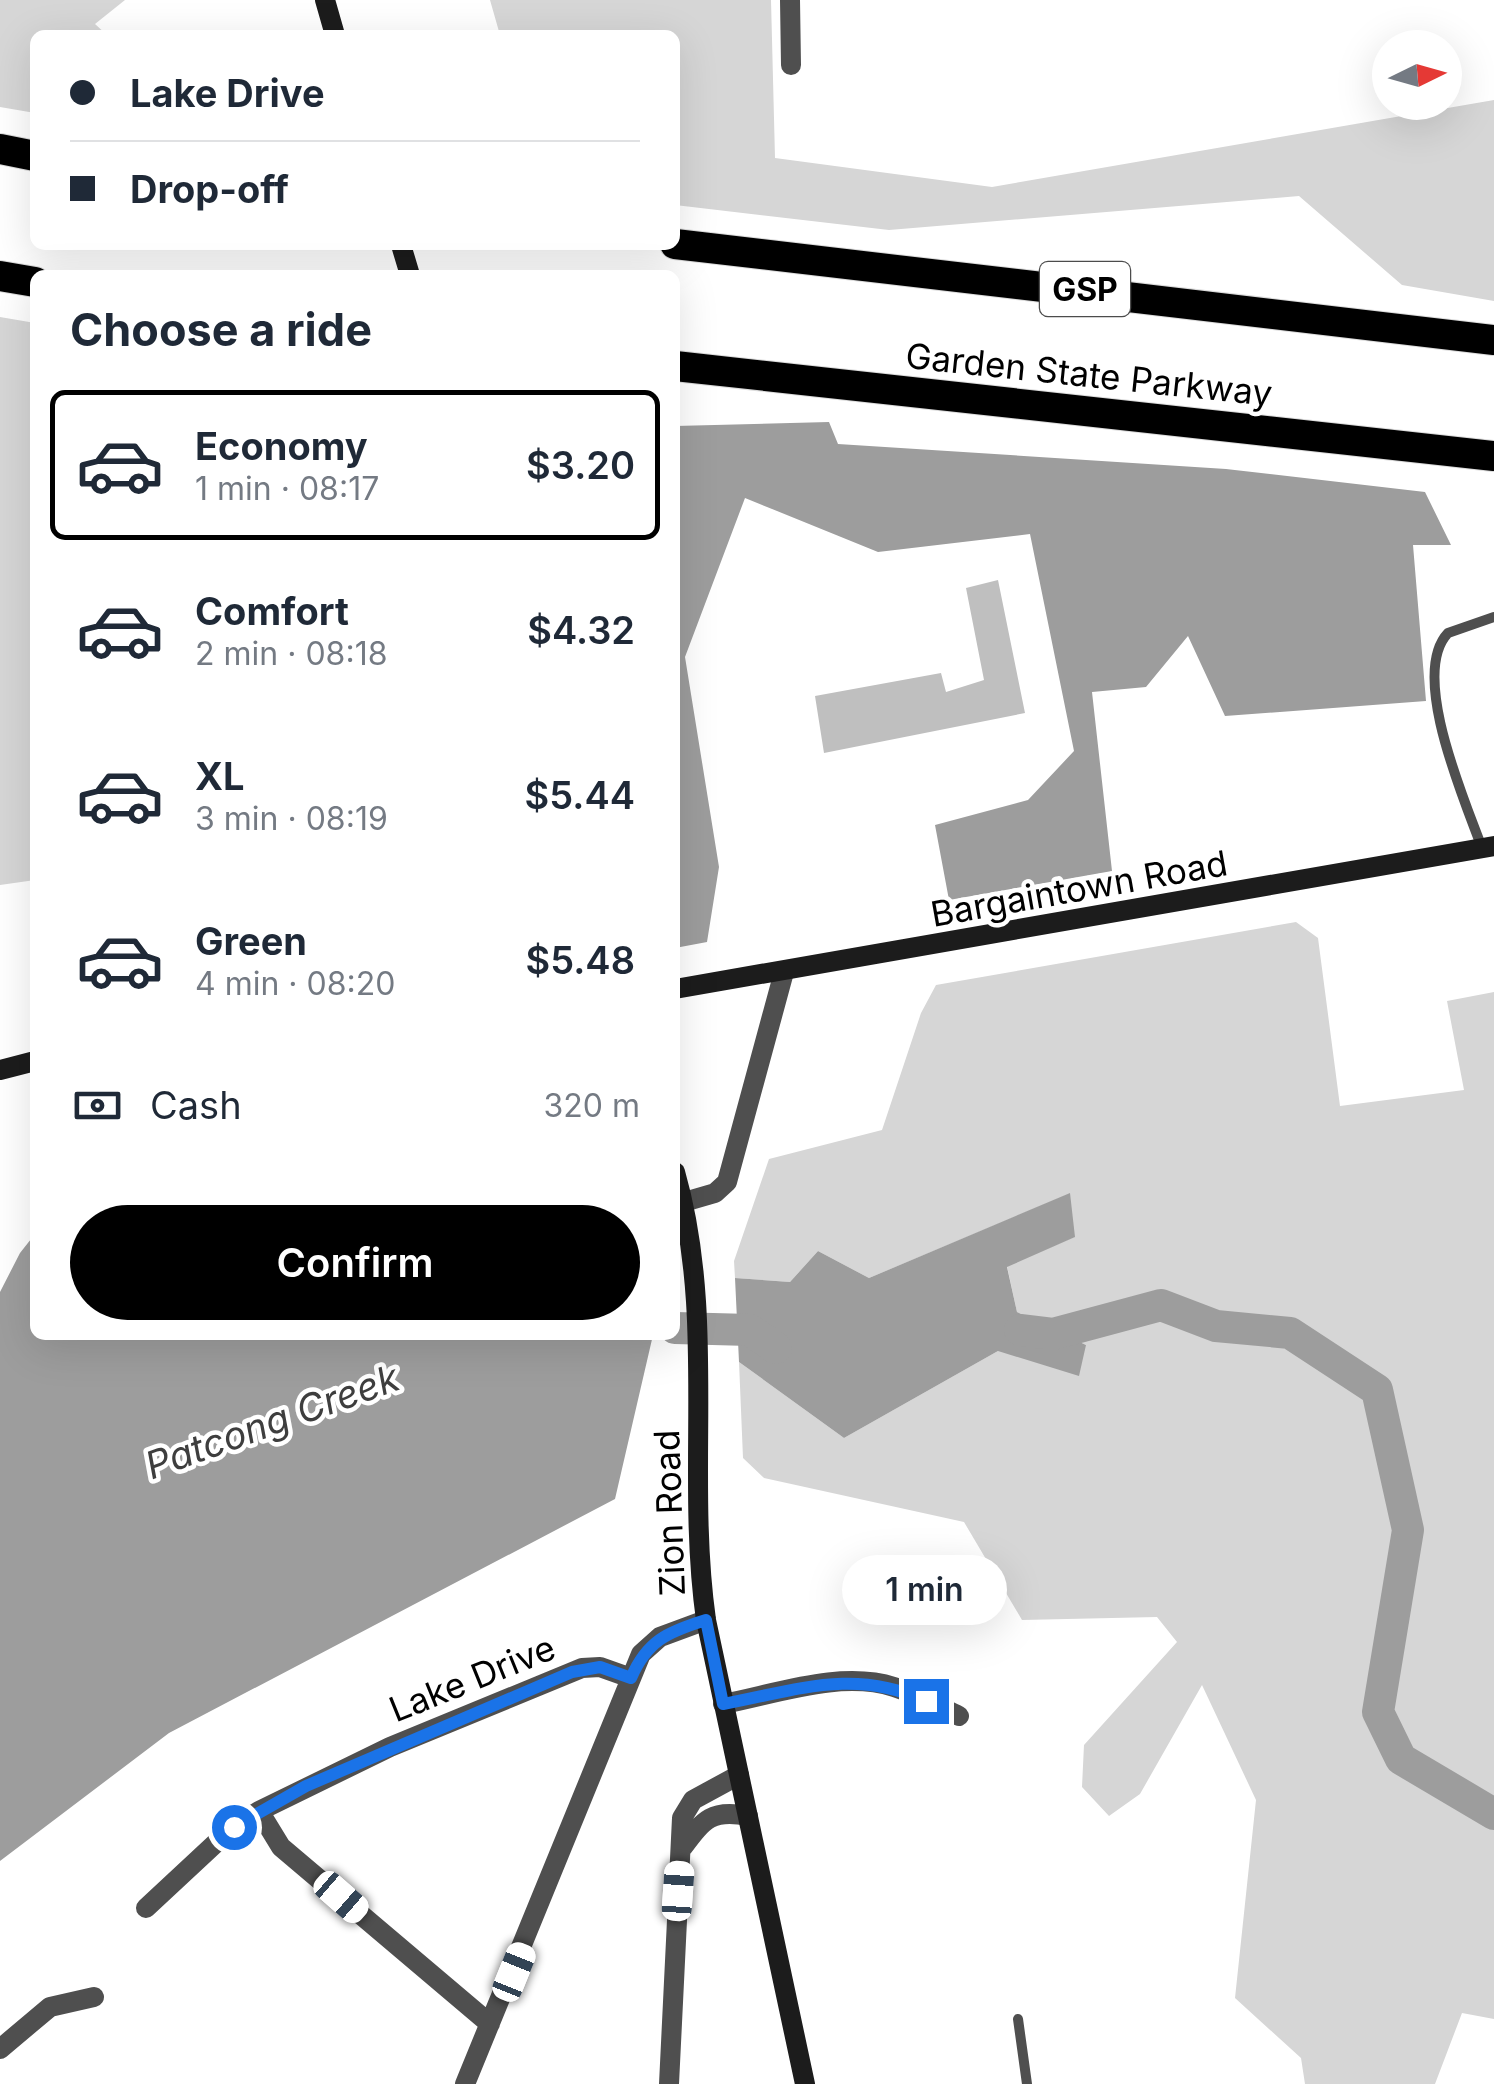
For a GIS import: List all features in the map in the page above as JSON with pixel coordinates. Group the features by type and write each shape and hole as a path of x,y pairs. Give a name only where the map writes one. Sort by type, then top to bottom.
{"highway":[{"path":"0,150 30,155"},
{"name":"GSP","path":"680,245 1494,340"},
{"path":"0,276 30,281"},
{"name":"Garden State Parkway","path":"680,367 1494,456"}],"street":[{"path":"325,0 334,30"},
{"path":"790,0 791,65"},
{"name":"Bargaintown Road","path":"680,989 1488,847"},
{"path":"684,1202 715,1193 726,1182 784,972"},
{"path":"0,1070 30,1062"},
{"name":"Zion Road","path":"680,1189 698,1311 698,1507 706,1620 805,2084"},
{"path":"466,2084 641,1654 655,1640 706,1620"},
{"name":"Lake Drive","path":"146,1908 234,1827 259,1810 374,1755 582,1668 606,1668 631,1678"},
{"path":"723,1704 839,1682 867,1682 894,1686 959,1716"},
{"path":"668,2084 683,1847 680,1826 688,1805 739,1775"},
{"path":"259,1810 281,1847 490,2024"},
{"path":"683,1847 706,1816 724,1812 748,1816"},
{"path":"0,2049 50,2007 94,1997"}],"lane":[{"path":"1488,847 1448,750 1437,702 1434,658 1448,633 1494,617"},
{"path":"1018,2019 1027,2084"}],"shaded area":[{"path":"0,0 125,0 95,24 102,30 30,30 30,112 0,107"},
{"path":"490,0 771,0 775,158 992,187 1379,120 1462,120 1462,106 1494,100 1494,301 1402,285 1299,196 889,230 680,206 680,30 499,30"},
{"path":"0,317 30,322 30,881 0,885"},
{"path":"1296,922 1318,938 1340,1106 1464,1090 1447,1001 1494,992 1494,2019 1462,2013 1435,2084 1305,2084 1301,2058 1235,1998 1256,1800 1202,1685 1140,1794 1109,1816 1082,1787 1084,1745 1177,1642 1157,1617 1022,1620 964,1522 764,1478 743,1458 739,1362 844,1438 998,1351 1086,1345 1017,1312 1007,1266 1074,1237 1069,1194 869,1278 818,1251 790,1282 735,1278 734,1261 769,1159 882,1130 921,1013 936,985"}],"water":[{"path":"829,422 838,444 1226,469 1425,492 1451,545 1413,545 1426,701 1225,716 1188,636 1146,687 1092,692 1112,871 949,900 935,825 1028,800 1074,751 1030,534 878,552 745,498 685,657 719,867 707,942 680,947 680,426"},
{"path":"1070,1193 1075,1237 1007,1267 1017,1312 1086,1345 1079,1376 998,1351 844,1438 739,1362 735,1278 790,1282 818,1251 869,1278"},
{"path":"30,1240 30,1340 652,1340 615,1499 169,1733 0,1861 0,1292"}],"building":[{"path":"998,580 1025,713 824,753 815,696 941,673 946,692 984,680 966,588"}],"waterway":[{"name":"Patcong Creek","path":"1020,1330 1053,1334 1161,1305 1216,1326 1290,1333 1377,1390 1408,1530 1378,1712 1401,1759 1494,1814"},
{"name":"Patcong Creek","path":"680,1328 750,1330 776,1348"}],"route":[{"path":"234,1827 259,1810 390,1747 572,1672 588,1666 600,1667 631,1678 641,1654 655,1640 706,1620 723,1704 839,1682 894,1686 926,1701"}]}
